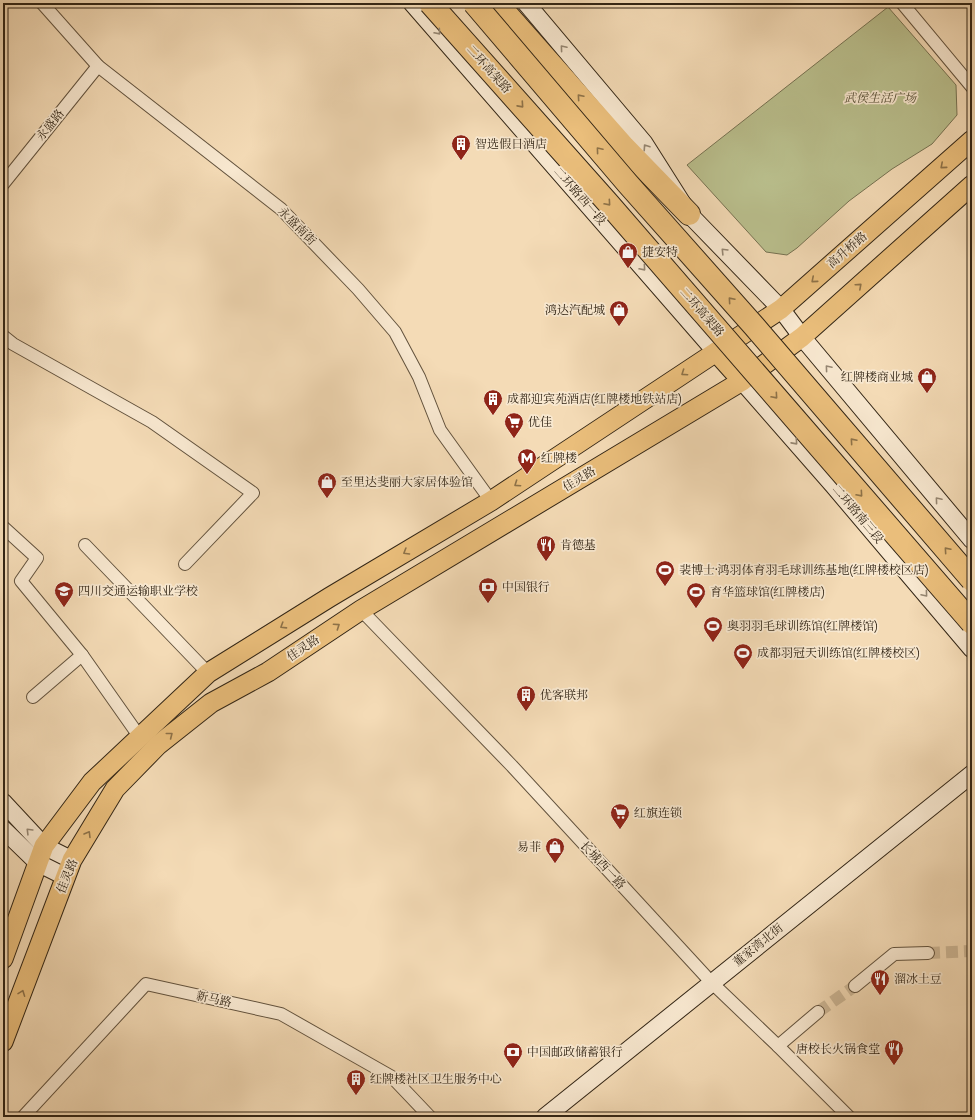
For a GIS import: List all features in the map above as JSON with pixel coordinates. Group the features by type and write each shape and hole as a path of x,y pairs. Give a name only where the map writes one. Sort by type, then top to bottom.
{"highway":[{"name":"二环高架路","path":"430,3 608,203 972,623"},
{"path":"474,3 628,184 754,326 972,580"},
{"path":"497,3 624,147 689,214"}],"main road":[{"name":"二环路西一段","path":"412,3 716,352"},
{"path":"526,3 644,143 689,214 781,309 802,337 972,540"},
{"name":"高升桥路","path":"716,352 781,309 972,140"},
{"path":"3,958 41,854 92,782 139,736 208,673 330,597 491,501 716,352 742,381 802,337 972,185"},
{"name":"佳灵路","path":"3,1042 69,868 115,789 158,744 211,703 268,672 361,610 742,381"},
{"name":"二环路南三段","path":"742,381 834,485 972,649"},
{"name":"董家湾北街","path":"545,1117 711,982 972,774"},
{"path":"3,802 41,854"},
{"path":"3,830 41,854 69,868"}],"street":[{"name":"永盛南街","path":"42,3 98,66 281,209 358,289 395,332 419,377 440,430 491,501"},
{"path":"902,3 972,87"},
{"name":"永盛路","path":"3,184 98,66"},
{"path":"3,336 13,344 152,422 252,493 185,564"},
{"path":"3,527 37,558 21,581 82,655 139,736"},
{"path":"85,545 208,673"},
{"name":"长城西一路","path":"361,610 512,766 711,982 849,1117"},
{"path":"33,697 82,655"},
{"path":"855,986 894,954 928,953"},
{"name":"新马路","path":"23,1117 146,984 280,1014 392,1077 430,1117"},
{"path":"778,1046 818,1012"}],"green space":[{"name":"武侯生活广场","path":"888,7 956,85 957,115 932,144 892,169 849,201 797,248 787,255 766,252 687,165"}],"tunnel":[{"path":"928,953 972,951"},
{"path":"818,1012 855,986"}],"place":[{"name":"智选假日酒店","path":"461,161"},
{"name":"捷安特","path":"628,269"},
{"name":"鸿达汽配城","path":"619,327"},
{"name":"红牌楼商业城","path":"927,394"},
{"name":"成都迎宾苑酒店(红牌楼地铁站店)","path":"493,416"},
{"name":"优佳","path":"514,439"},
{"name":"红牌楼","path":"527,475"},
{"name":"至里达斐丽大家居体验馆","path":"327,499"},
{"name":"肯德基","path":"546,562"},
{"name":"裴博士·鸿羽体育羽毛球训练基地(红牌楼校区店)","path":"665,587"},
{"name":"中国银行","path":"488,604"},
{"name":"四川交通运输职业学校","path":"64,608"},
{"name":"育华篮球馆(红牌楼店)","path":"696,609"},
{"name":"奥羽羽毛球训练馆(红牌楼馆)","path":"713,643"},
{"name":"成都羽冠天训练馆(红牌楼校区)","path":"743,670"},
{"name":"优客联邦","path":"526,712"},
{"name":"红旗连锁","path":"620,830"},
{"name":"易菲","path":"555,864"},
{"name":"溜冰土豆","path":"880,996"},
{"name":"唐校长火锅食堂","path":"894,1066"},
{"name":"中国邮政储蓄银行","path":"513,1069"},
{"name":"红牌楼社区卫生服务中心","path":"356,1096"}]}
